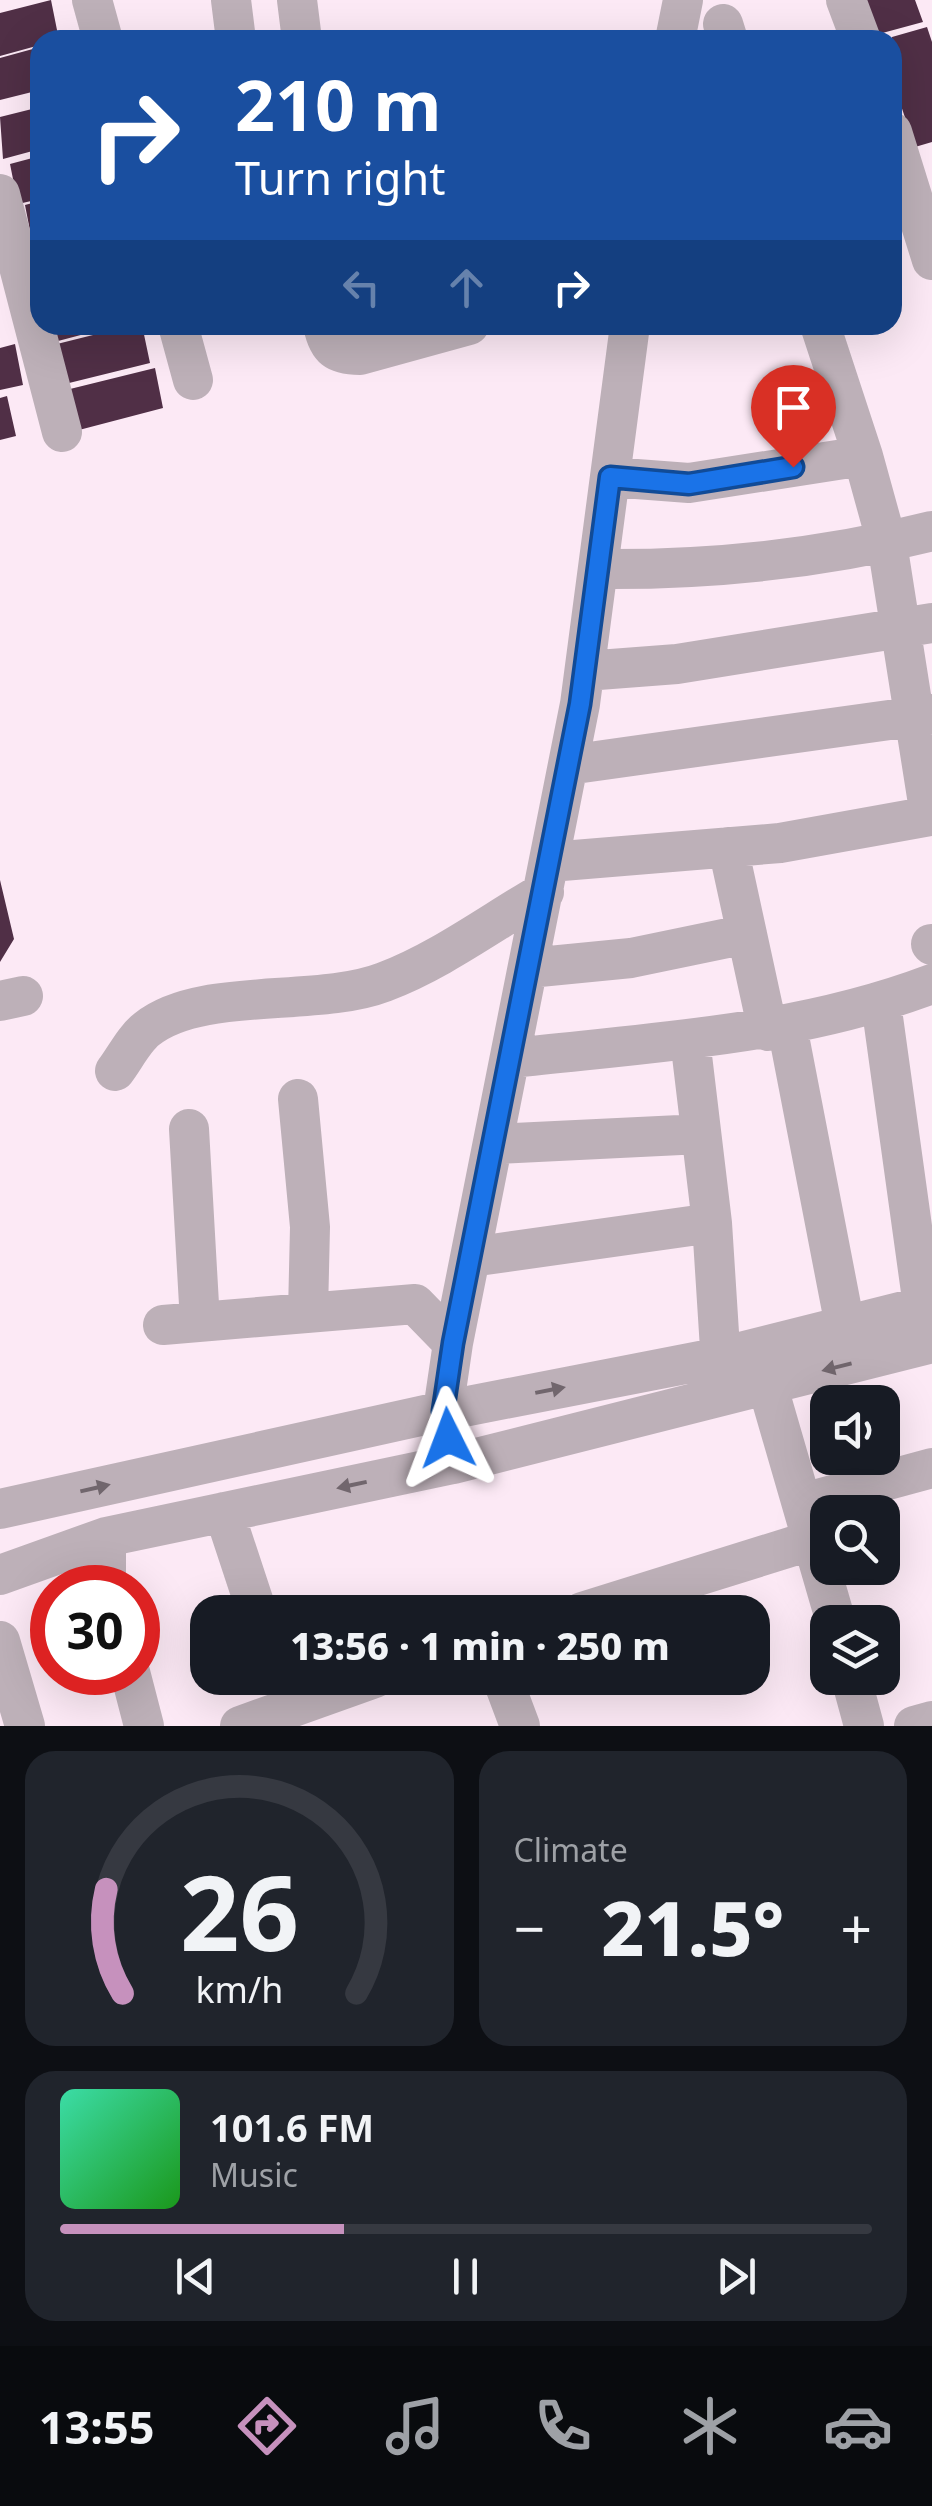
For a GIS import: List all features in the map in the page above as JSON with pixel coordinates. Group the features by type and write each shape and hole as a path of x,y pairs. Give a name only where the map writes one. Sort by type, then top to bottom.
{"street":[{"path":"92,0 100,30"},
{"path":"230,0 234,30"},
{"path":"297,0 301,30"},
{"path":"677,30 683,0"},
{"path":"846,0 857,30"},
{"path":"910,169 932,260"},
{"path":"0,194 30,309"},
{"path":"37,335 62,432"},
{"path":"181,335 192,380"},
{"path":"327,335 332,350 342,355 360,355 433,335"},
{"path":"454,1464 443,1411 453,1343 585,671 629,335"},
{"path":"115,1071 144,1031 166,1017 198,1007 350,993 386,982 547,877 931,819 917,625 887,542 823,335"},
{"path":"610,477 689,484 863,456"},
{"path":"598,569 700,570 887,542 932,531"},
{"path":"585,671 677,664 917,625"},
{"path":"568,765 924,715"},
{"path":"728,847 746,934 778,1028 844,1326"},
{"path":"529,968 631,958 746,934"},
{"path":"512,1058 778,1028 880,1003 932,984"},
{"path":"880,1003 929,1318"},
{"path":"690,1039 712,1223 722,1399"},
{"path":"298,1099 310,1227 308,1313"},
{"path":"188,1129 182,1323 415,1304 453,1343"},
{"path":"495,1144 701,1134"},
{"path":"471,1257 712,1223"},
{"path":"0,1510 443,1411 721,1357 844,1326 929,1318"},
{"path":"0,1574 106,1538 454,1464 722,1399 929,1318"},
{"path":"767,1384 831,1605"},
{"path":"624,1595 932,1468"},
{"path":"224,1512 251,1595"},
{"path":"106,1538 106,1565"},
{"path":"0,1641 25,1726"},
{"path":"136,1695 144,1726"},
{"path":"240,1726 288,1703 316,1695"},
{"path":"508,1695 520,1726"},
{"path":"856,1695 864,1726"},
{"path":"914,1726 932,1721"}],"building":[{"path":"51,0 57,30 30,30 30,48 0,56 0,13"},
{"path":"864,0 915,0 923,22 893,30 873,30"},
{"path":"927,27 932,42 932,142 915,147 902,109 902,34"},
{"path":"30,50 30,92 0,100 0,58"},
{"path":"30,110 30,152 3,159 0,117"},
{"path":"30,159 30,201 18,204 10,164"},
{"path":"30,204 30,231 25,205"},
{"path":"56,335 81,335 58,341"},
{"path":"93,335 144,335 150,363 65,384 57,344"},
{"path":"15,344 23,385 0,390 0,348"},
{"path":"155,368 163,408 79,430 70,389"},
{"path":"7,396 16,436 0,440 0,398"},
{"path":"0,880 14,939 0,962"}],"route":[{"path":"448,1438 443,1411 453,1343 580,704 610,477 689,484 793,467"}]}
